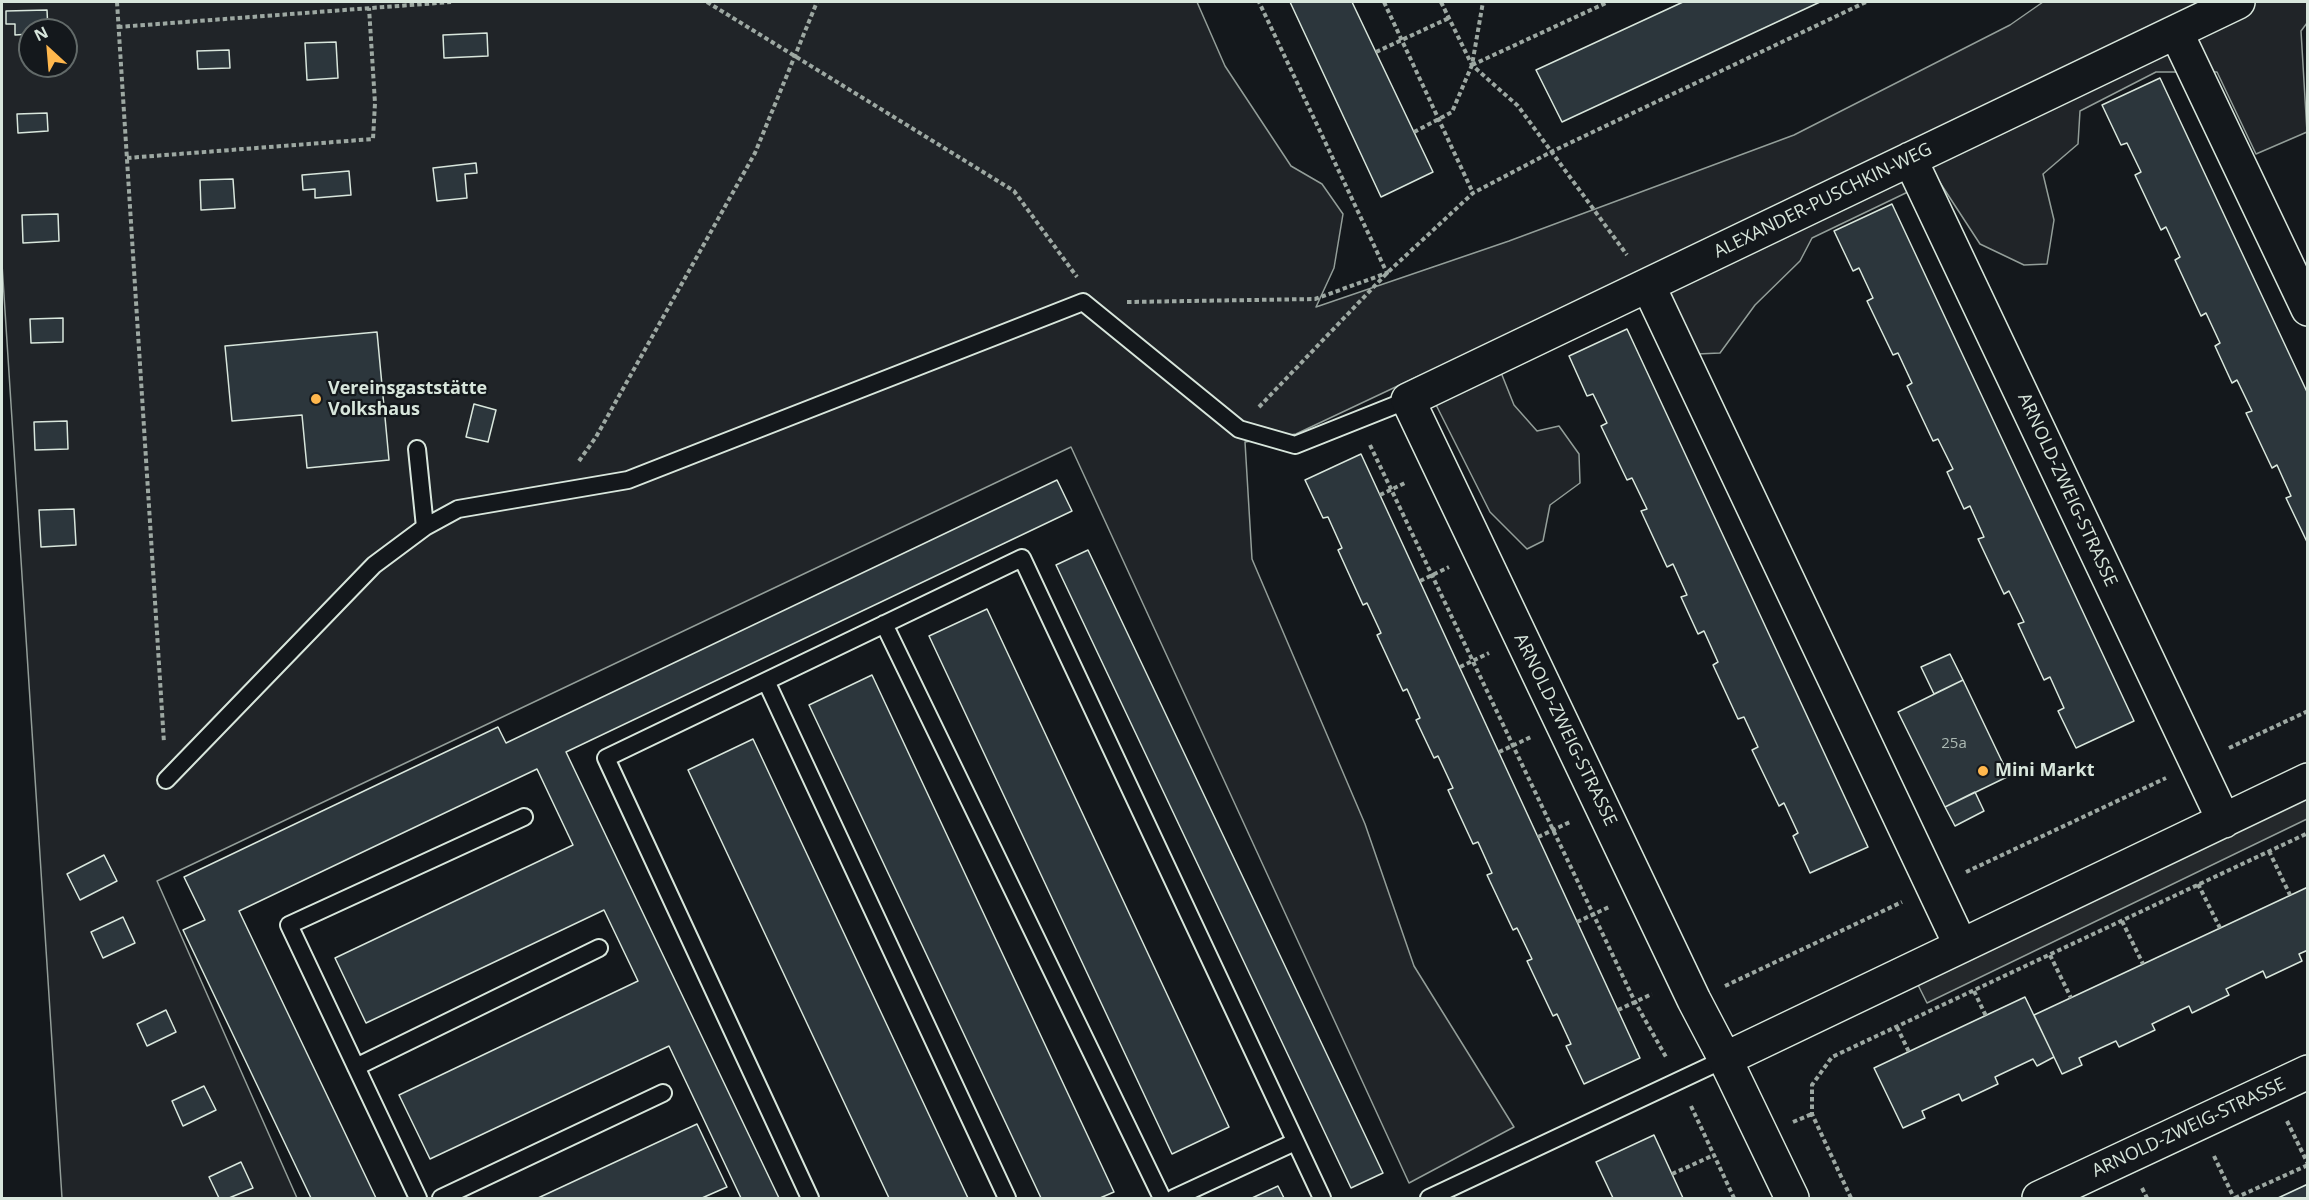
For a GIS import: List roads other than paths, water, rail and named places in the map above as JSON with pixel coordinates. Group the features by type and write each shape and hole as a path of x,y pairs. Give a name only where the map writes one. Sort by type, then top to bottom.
{"street":[{"name":"ALEXANDER-PUSCHKIN-WEG","path":"1408,400 2238,2"},
{"path":"2176,32 2307,309"},
{"name":"ARNOLD-ZWEIG-STRASSE","path":"1910,159 2224,821"},
{"path":"1648,285 1961,946"},
{"name":"ARNOLD-ZWEIG-STRASSE","path":"1408,400 1694,1000 1792,1198"},
{"path":"1725,1059 2307,780"},
{"name":"ARNOLD-ZWEIG-STRASSE","path":"2039,1198 2307,1072"}],"lane":[{"path":"166,780 374,565 425,527 458,509 628,480 1083,302 1239,429 1295,445 1408,400"},
{"path":"417,449 425,527"},
{"path":"810,1198 606,758 1022,558 1322,1198"},
{"path":"884,624 1162,1198"},
{"path":"766,681 1007,1198"},
{"path":"418,1198 290,925 524,817"},
{"path":"356,1068 599,948"},
{"path":"1429,1198 1725,1059"},
{"path":"441,1198 663,1093"},
{"path":"1174,1198 1296,1142"}],"place":[{"name":"Vereinsgaststätte Volkshaus","path":"316,399"},
{"name":"Mini Markt","path":"1983,771"}]}
